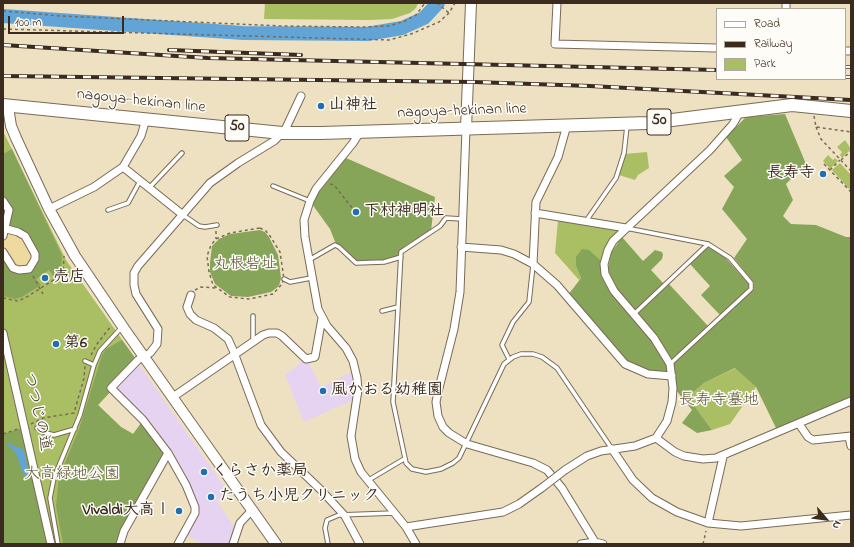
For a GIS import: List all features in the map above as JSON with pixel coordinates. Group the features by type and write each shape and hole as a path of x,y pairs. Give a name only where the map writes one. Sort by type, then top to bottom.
{"main road":[{"name":"nagoya-hekinan line","path":"6,106 282,133 466,129 627,123 679,120 741,110 792,105 851,111"}],"street":[{"path":"471,3 462,247 458,310 436,402 438,416 443,427 455,438 466,444 532,463 547,470 562,488 595,542"},
{"path":"557,3 556,44 716,48"},
{"path":"178,544 195,513 195,507 186,485 168,453 143,420 111,388 138,360 155,349 157,344 158,329 136,294 134,273 138,266 202,192 220,175 274,141 287,128 301,96"},
{"path":"6,106 11,126 49,209 75,256 117,324 173,397 276,544"},
{"path":"406,527 503,512 519,504 565,470 587,456 612,449 635,446 656,438 664,427 670,411 673,388 670,364 661,348 614,291 605,274 604,264 608,250 613,241 710,150 733,124 741,110"},
{"path":"49,209 100,184 123,167 141,136 146,119"},
{"path":"533,264 535,213 540,192 558,157 567,125"},
{"path":"360,132 354,143 322,182 310,201 304,220 308,260 318,309 322,318 346,348 353,361 358,390 351,436 355,459 367,481 406,527 416,544"},
{"path":"123,167 183,215"},
{"path":"3,201 9,210 3,236"},
{"path":"535,213 626,228"},
{"path":"3,252 13,268 21,271 29,269 35,259 35,254 21,233 4,228"},
{"path":"462,247 501,250 514,254 533,264 556,285 625,364 639,372 672,376"},
{"path":"191,294 187,307 190,314 196,320 222,333 228,339 264,429 281,452 321,490 345,516 360,544"},
{"path":"173,397 253,342 269,333 277,333 303,357 311,359 315,357 322,318"},
{"name":"つつじの道","path":"3,334 51,544"},
{"path":"656,438 675,452 684,456 703,459 723,457 851,401"},
{"path":"799,424 808,437 813,440 850,437 851,446"},
{"path":"612,449 633,480 652,498 677,512 708,523 741,526 851,515"},
{"path":"120,544 124,531 168,453"},
{"path":"708,523 723,457"},
{"path":"233,544 240,523 252,510"},
{"path":"581,544 595,542 603,544"}],"lane":[{"path":"586,222 616,178 624,153 627,123"},
{"path":"149,188 182,153"},
{"path":"108,210 128,202 140,180"},
{"path":"274,186 310,201"},
{"path":"183,215 199,226 215,226"},
{"path":"462,219 446,218 440,226 423,239 407,246 401,252 393,402 404,459 412,469 418,472 441,469 459,458 500,370 509,359 517,355 528,354 542,357 551,362 557,368 612,449"},
{"path":"626,228 708,244 730,258 751,283 751,289 670,364"},
{"path":"634,314 708,244"},
{"path":"308,260 335,245 356,263 384,262 400,257"},
{"path":"509,359 502,345 513,322 529,302 533,264"},
{"path":"284,279 290,282 311,278"},
{"path":"382,311 398,307"},
{"path":"253,316 253,342"},
{"path":"58,544 50,498 54,478 75,429 94,365 100,351 117,324"},
{"path":"85,363 94,365"},
{"path":"38,428 46,433 54,435 75,429"},
{"path":"367,481 404,459"},
{"path":"328,544 325,523 327,520 339,515 345,516 394,513"}],"path":[{"path":"3,11 101,18 363,27 389,26 405,21 416,15 425,3"},
{"path":"436,3 449,13"},
{"path":"3,29 389,40 411,34 439,22 449,13 455,3"},
{"path":"813,107 816,127 821,139 851,171"},
{"path":"816,127 851,132"},
{"path":"830,170 851,151"},
{"path":"824,164 850,189 851,192"},
{"path":"322,182 334,185 353,209"},
{"path":"215,226 216,239"},
{"path":"260,228 266,231 280,252 284,279 281,287 273,294 249,299 230,297 216,288 213,285 209,272 207,256 211,245 216,239 230,232 260,228"},
{"path":"3,298 18,301 63,274 65,255"},
{"path":"29,269 43,294"},
{"path":"191,294 194,290 201,287 216,288"},
{"path":"91,356 117,324"},
{"path":"3,434 25,427 43,418 74,413 84,378 85,363"},
{"path":"703,544 708,523"}],"shaded area":[{"name":"風かおる幼稚園","path":"304,360 308,361 321,387 353,371 355,388 353,400 304,422 285,375"},
{"path":"138,363 229,493 217,501 235,528 230,544 202,544 186,535 199,512 188,483 115,387"}],"green space":[{"path":"265,3 418,3 416,8 410,13 392,19 369,20 264,19"},
{"path":"785,114 806,164 786,184 793,200 783,216 791,224 816,225 846,237 851,237 851,397 777,430 756,387 735,368 704,383 688,397 712,430 697,433 682,423 692,410 676,390 672,365 754,289 754,283 734,258 747,239 722,209 734,187 724,176 742,160 726,137 746,117"},
{"name":"大高緑地公園","path":"3,131 66,260 135,358 107,388 111,391 98,405 121,427 133,434 118,544 3,544"},
{"path":"845,140 851,149 842,158 840,155 842,152 837,147"},
{"path":"12,149 62,255 61,272 54,277 49,270 36,279 41,285 22,297 15,299 3,296 3,154"},
{"path":"647,152 649,168 638,175 635,180 619,175 625,154"},
{"path":"828,155 833,160 835,158 838,161 830,169 823,161"},
{"path":"346,158 435,197 431,231 405,246 396,257 383,260 356,262 342,247 336,244 330,229 312,204 318,193"},
{"path":"840,163 851,175 851,187 849,189 832,170"},
{"path":"558,220 616,229 617,232 611,239 604,252 601,266 579,271 581,278 579,280 555,253"},
{"name":"丸根砦址","path":"260,230 265,232 269,237 278,255 281,278 279,286 271,292 248,297 231,296 215,284 210,272 212,246 219,239 230,234"},
{"path":"622,237 643,261 655,250 662,252 663,255 662,259 651,270 664,284 636,311 615,288 608,269 611,253"},
{"path":"709,246 723,255 749,284 749,288 720,315 701,295 710,286 690,264"},
{"path":"582,249 589,250 600,260 606,285 647,334 667,365 669,371 666,374 657,374 630,365 568,295 581,278 576,265 576,257"},
{"path":"669,284 708,326 673,359 670,359 663,346 637,314"},
{"path":"122,340 135,358 107,388 111,391 98,405 121,427 133,434 141,423 164,451 164,454 118,544 63,544 56,506 59,477 79,429 102,355 106,349"},
{"name":"長寿寺墓地","path":"736,368 756,387 730,424 712,430 688,397 704,383"},
{"path":"25,427 51,544 3,544 3,434"}],"sand":[{"path":"9,231 20,235 34,255 29,267 15,267 3,249 5,234"}],"water":[{"path":"5,442 24,450 30,480 23,473 16,453"}],"waterway":[{"path":"3,16 243,33 367,34 402,28 424,18 438,3"}],"railway":[{"path":"3,45 208,58 716,70"},
{"path":"169,50 301,55"},
{"path":"846,67 851,67"},
{"path":"3,76 474,82 590,86 851,100"},
{"path":"846,77 851,77"}],"place":[{"name":"山神社","path":"321,106"},
{"name":"長寿寺","path":"823,174"},
{"name":"下村神明社","path":"356,212"},
{"name":"売店","path":"45,278"},
{"name":"第6","path":"56,344"},
{"name":"風かおる幼稚園","path":"323,391"},
{"name":"くらさか薬局","path":"204,472"},
{"name":"たうち小児クリニック","path":"211,497"},
{"name":"Vivaldi大高Ⅰ","path":"179,511"}]}
